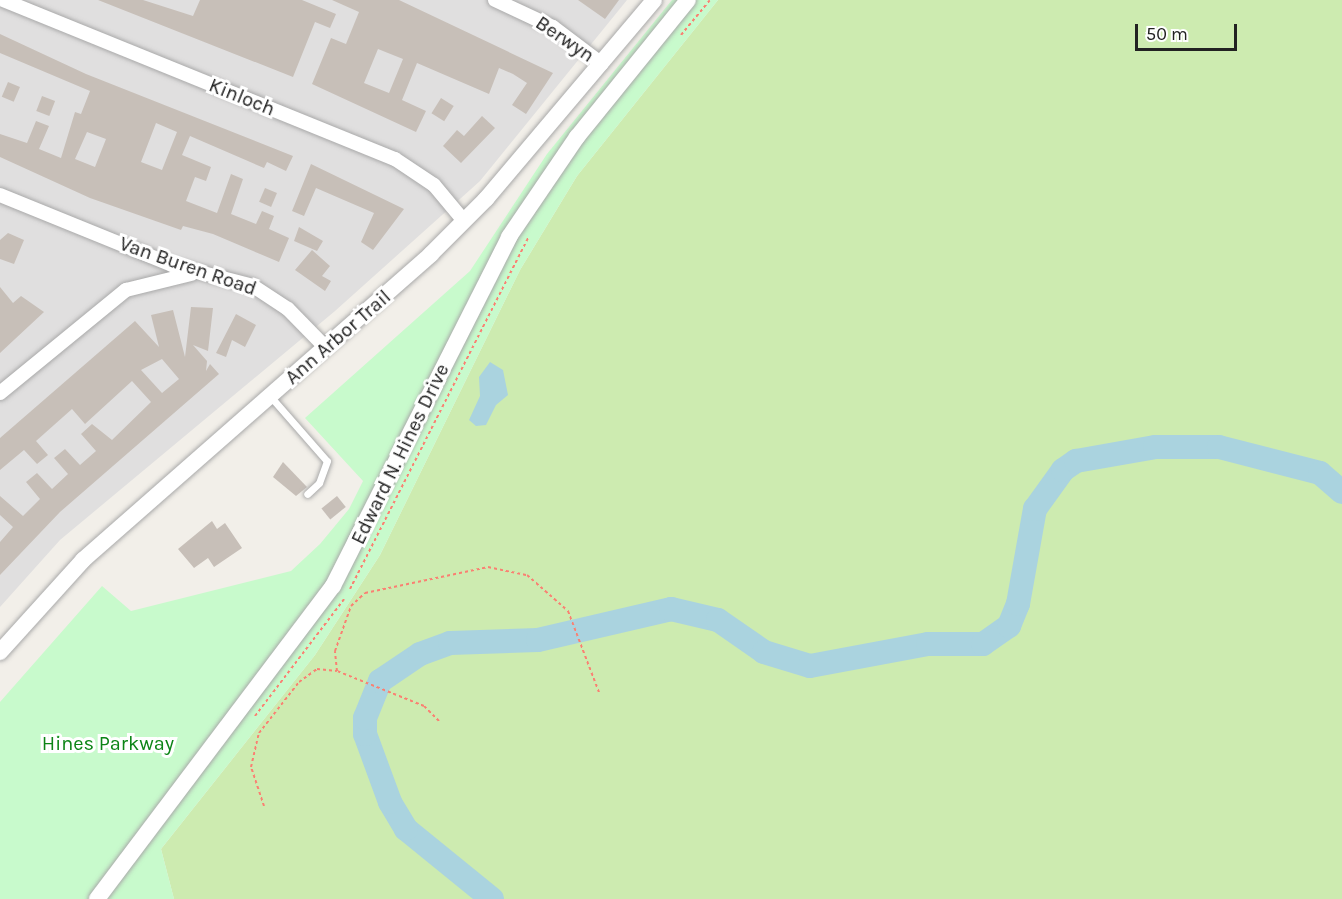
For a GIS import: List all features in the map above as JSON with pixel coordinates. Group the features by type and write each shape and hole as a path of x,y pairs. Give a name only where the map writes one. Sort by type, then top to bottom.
{"street":[{"name":"Kinloch","path":"3,0 395,159 440,191 464,221"},
{"name":"Berwyn","path":"495,0 553,27 602,64"},
{"name":"Ann Arbor Trail","path":"0,652 83,560 326,348 464,221 602,64 654,0"},
{"name":"Edward N. Hines Drive","path":"97,899 333,586 509,237 577,137 688,0"},
{"name":"Van Buren Road","path":"0,195 172,265 237,279 270,295 326,348"},
{"path":"0,393 126,290 166,276 205,273"}],"lane":[{"path":"270,396 327,461 319,483 307,494"}],"path":[{"path":"337,671 335,651 351,606 365,593 488,567 527,575 568,611 599,692"},
{"path":"264,806 251,767 259,733 299,682 317,669 337,671 393,692 424,706 439,721"}],"shaded area":[{"path":"0,0 627,0 480,181 335,311 60,540 0,607"}],"green space":[{"name":"Hines Parkway","path":"672,0 718,0 577,176 520,270 380,555 315,655 161,849 174,899 0,899 0,702 102,586 131,611 291,571 320,544 349,509 363,481 305,418 470,271 547,154"},
{"path":"718,0 1342,0 1342,899 174,899 161,849 315,655 380,555 520,270 577,176"}],"water":[{"path":"490,362 503,370 508,395 496,405 486,425 476,426 469,420 480,396 479,377"}],"building":[{"path":"98,0 143,0 193,16 200,0 302,0 336,14 330,28 315,22 293,77"},
{"path":"332,0 399,0 553,73 526,114 512,105 527,83 513,74 499,68 489,94 417,63 402,100 426,111 416,132 312,84 331,38 346,44 359,12","holes":["378,49 403,59 389,93 364,83"]},
{"path":"578,0 619,0 605,19"},
{"path":"0,34 86,74 293,156 286,171 267,162 264,168 190,136 182,155 211,167 206,181 195,177 186,201 217,213 231,174 243,179 231,214 256,224 262,211 274,216 269,229 289,238 279,262 213,234 183,226 181,230 90,198 0,157 0,134 27,143 36,121 49,126 39,149 61,158 75,112 81,114 90,91 0,53","holes":["156,123 177,132 162,170 141,162","87,132 106,139 95,167 75,159"]},
{"path":"8,82 20,87 14,102 2,97"},
{"path":"42,96 55,101 49,116 36,111"},
{"path":"441,98 454,106 444,121 431,113"},
{"path":"482,116 495,128 461,163 443,146 457,130 464,136"},
{"path":"311,164 404,209 373,250 361,242 374,213 316,188 304,216 292,211"},
{"path":"265,188 277,193 271,207 259,202"},
{"path":"299,227 323,241 317,251 294,241"},
{"path":"8,233 24,240 14,264 0,259 0,240"},
{"path":"312,250 330,266 322,276 331,281 325,291 295,270"},
{"path":"0,287 13,303 21,296 44,312 0,353"},
{"path":"191,307 213,308 208,351 193,345 207,361 206,371 210,364 219,374 60,512 0,575 0,542 13,527 0,515 0,496 23,516 40,499 26,482 37,473 52,489 68,474 54,458 65,449 80,465 96,451 81,434 92,424 112,440 151,402 132,381 85,424 72,409 36,441 48,455 37,464 24,450 0,470 0,438 135,321 159,347 151,315 173,310 185,357","holes":["162,359 179,379 162,393 141,370"]},
{"path":"236,314 256,325 245,347 232,340 226,357 216,353"},
{"path":"283,462 307,487 296,496 273,477"},
{"path":"337,496 346,507 330,519 321,509"},
{"path":"212,521 217,529 225,523 242,548 214,567 208,558 194,568 178,549"}],"waterway":[{"path":"492,899 406,829 390,802 365,734 365,718 380,681 420,654 450,643 538,640 671,609 718,620 764,652 810,666 928,644 983,644 1009,626 1018,604 1035,509 1063,470 1076,461 1155,447 1219,447 1320,473 1342,492"}]}
